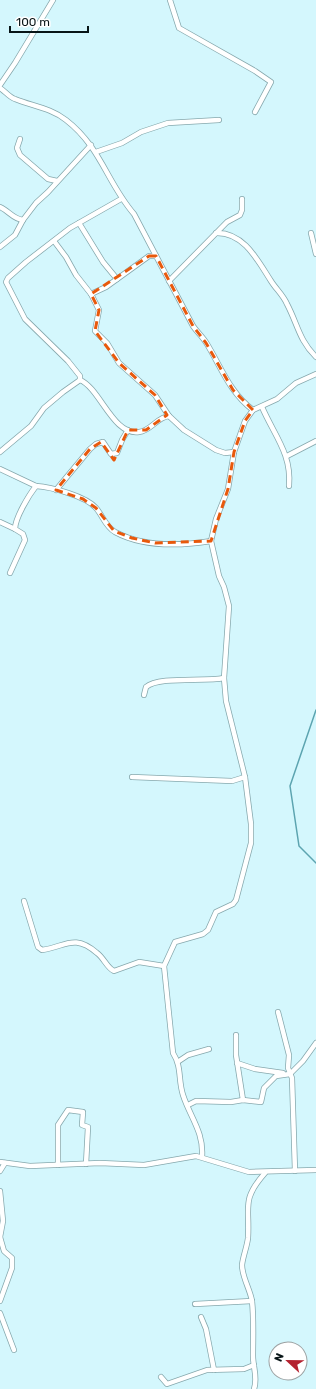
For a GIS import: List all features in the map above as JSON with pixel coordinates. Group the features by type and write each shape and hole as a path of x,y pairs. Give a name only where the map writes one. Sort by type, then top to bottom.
{"street":[{"path":"0,85 53,0"},
{"path":"170,0 179,28 255,71 271,82 255,112"},
{"path":"0,88 13,98 49,110 64,118 77,129 91,145 121,199 134,214 193,326 206,342 232,390 240,400 253,410"},
{"path":"96,152 122,143 141,132 168,122 219,120"},
{"path":"20,139 17,148 20,155 48,179 57,181"},
{"path":"0,247 15,235 23,220 36,203 91,145"},
{"path":"121,199 70,228 26,262 8,278 6,282 25,319 68,361 80,376 80,380 88,385 110,414 128,430 138,433 146,430 164,417 169,416"},
{"path":"169,281 227,222 240,215 242,210 242,199"},
{"path":"0,207 18,219 23,220"},
{"path":"79,224 103,262 117,279"},
{"path":"216,233 222,232 238,240 252,252 287,305 303,342 316,357"},
{"path":"311,234 316,254"},
{"path":"54,241 66,257 76,275 91,294 99,310 95,331 98,336 107,343 120,363 155,395 169,416 184,430 216,450 225,453 234,452"},
{"path":"91,294 117,279 149,256 156,256"},
{"path":"202,1157 203,1147 200,1133 182,1094 179,1061 173,1053 164,966 175,942 204,934 208,930 216,912 233,904 236,900 251,843 251,824 245,777 226,701 224,678 228,606 211,541 216,520 228,489 234,452 245,421 253,410 277,399 296,384 316,374"},
{"path":"0,452 31,426 44,408 80,380"},
{"path":"262,407 287,456 290,476 289,486"},
{"path":"56,490 90,449 96,444 104,442 111,454 117,453 128,430"},
{"path":"287,456 316,440"},
{"path":"0,469 36,486 56,490 83,500 96,508 106,524 114,531 132,538 155,543 197,543 211,541"},
{"path":"15,529 19,515 36,486"},
{"path":"0,522 23,534 25,540 10,573"},
{"path":"144,695 146,687 156,682 173,680 202,681 224,678"},
{"path":"132,777 232,781 245,777"},
{"path":"24,901 38,947 42,950 69,942 76,942 97,952 114,971 139,962 164,966"},
{"path":"278,1012 289,1055 288,1074 294,1118 295,1170"},
{"path":"236,1035 237,1063 243,1100"},
{"path":"188,1105 196,1101 231,1102 243,1100 261,1102 264,1088 273,1078 288,1074 303,1061 316,1043"},
{"path":"179,1061 188,1055 209,1049"},
{"path":"237,1063 255,1069 288,1074"},
{"path":"58,1165 58,1125 68,1110 83,1112 82,1125 88,1127 86,1164"},
{"path":"2,1162 30,1166 86,1164 144,1165 190,1156 202,1157 235,1169 265,1173 295,1170 316,1170"},
{"path":"0,1166 2,1162"},
{"path":"0,1171 2,1162"},
{"path":"254,1389 256,1381 252,1301 242,1265 248,1237 247,1211 249,1195 254,1185 265,1173"},
{"path":"0,1191 3,1221 0,1237 4,1251 12,1258 12,1268 0,1301"},
{"path":"195,1304 252,1301"},
{"path":"0,1313 14,1350"},
{"path":"201,1317 206,1329 214,1370"},
{"path":"161,1377 167,1384 207,1370 244,1369 254,1364"}],"highlighted area":[{"path":"149,256 156,256 193,326 206,343 233,390 253,410 245,421 234,452 228,489 211,541 155,543 132,538 114,531 96,508 83,499 56,490 90,449 101,442 114,460 128,430 146,430 167,415 155,395 119,363 98,336 95,331 99,310 91,294"}],"waterway":[{"path":"316,710 290,786 299,846 316,863"}]}
